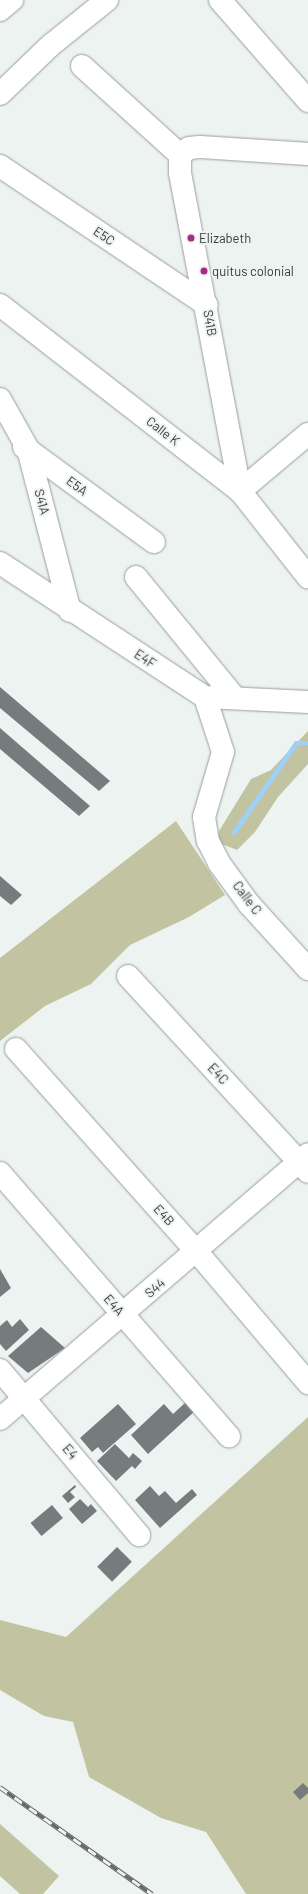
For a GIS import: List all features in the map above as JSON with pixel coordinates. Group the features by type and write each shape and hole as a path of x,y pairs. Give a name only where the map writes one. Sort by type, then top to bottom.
{"street":[{"path":"0,10 12,0"},
{"path":"0,94 51,45 107,0"},
{"path":"220,0 308,101"},
{"path":"82,66 180,155 189,148 200,147 308,154"},
{"name":"S41B","path":"180,155 180,173 207,305 240,491"},
{"name":"E5C","path":"0,166 207,305"},
{"name":"Calle K","path":"0,305 240,491 308,576"},
{"name":"S41A","path":"0,399 28,449 70,611"},
{"name":"E5A","path":"0,430 154,542"},
{"path":"240,491 308,434"},
{"name":"E4F","path":"0,563 70,611 205,697"},
{"path":"136,578 235,698"},
{"path":"205,697 308,702"},
{"name":"Calle C","path":"205,697 223,752 204,817 208,841 219,863 249,904 308,969"},
{"name":"E4C","path":"128,976 305,1162"},
{"name":"E4B","path":"16,1049 196,1252 308,1384"},
{"name":"S44","path":"0,1420 196,1252 305,1162"},
{"name":"E4A","path":"0,1173 229,1436"},
{"name":"E4","path":"0,1370 26,1398 139,1535"}],"green space":[{"path":"308,731 308,764 278,797 255,832 237,850 219,843 219,831 251,779 271,770"},
{"path":"176,821 225,895 189,917 130,945 91,984 45,1006 0,1041 0,958"},
{"path":"308,1417 308,1894 246,1894 206,1832 161,1818 89,1777 73,1722 44,1716 0,1690 0,1620 66,1637"},
{"path":"0,1824 59,1876 43,1894 20,1894 0,1876"}],"building":[{"path":"0,687 110,781 99,791 0,708"},
{"path":"0,728 90,806 79,816 0,749"},
{"path":"0,876 22,895 11,905 0,896"},
{"path":"0,1269 11,1288 0,1297"},
{"path":"20,1319 29,1330 6,1351 0,1344 0,1326 7,1320 12,1327"},
{"path":"41,1327 65,1348 28,1373 8,1356"},
{"path":"186,1402 195,1411 148,1454 131,1435 164,1404 173,1414"},
{"path":"118,1404 136,1424 103,1453 98,1447 92,1452 80,1438"},
{"path":"115,1444 129,1458 133,1453 142,1461 135,1469 132,1466 116,1481 97,1461"},
{"path":"75,1485 76,1487 70,1492 75,1497 68,1503 62,1496"},
{"path":"150,1486 159,1496 165,1491 176,1503 192,1489 197,1495 160,1528 135,1500"},
{"path":"80,1499 88,1507 91,1504 97,1511 82,1524 69,1509"},
{"path":"52,1505 63,1518 41,1536 31,1523"},
{"path":"117,1547 132,1562 112,1582 97,1567"},
{"path":"303,1783 308,1788 308,1793 300,1800 293,1792"}],"waterway":[{"path":"234,832 296,743 308,743"}],"railway":[{"path":"0,1787 152,1894"}],"place":[{"name":"Elizabeth","path":"191,238"},
{"name":"quitus colonial","path":"204,271"}]}
